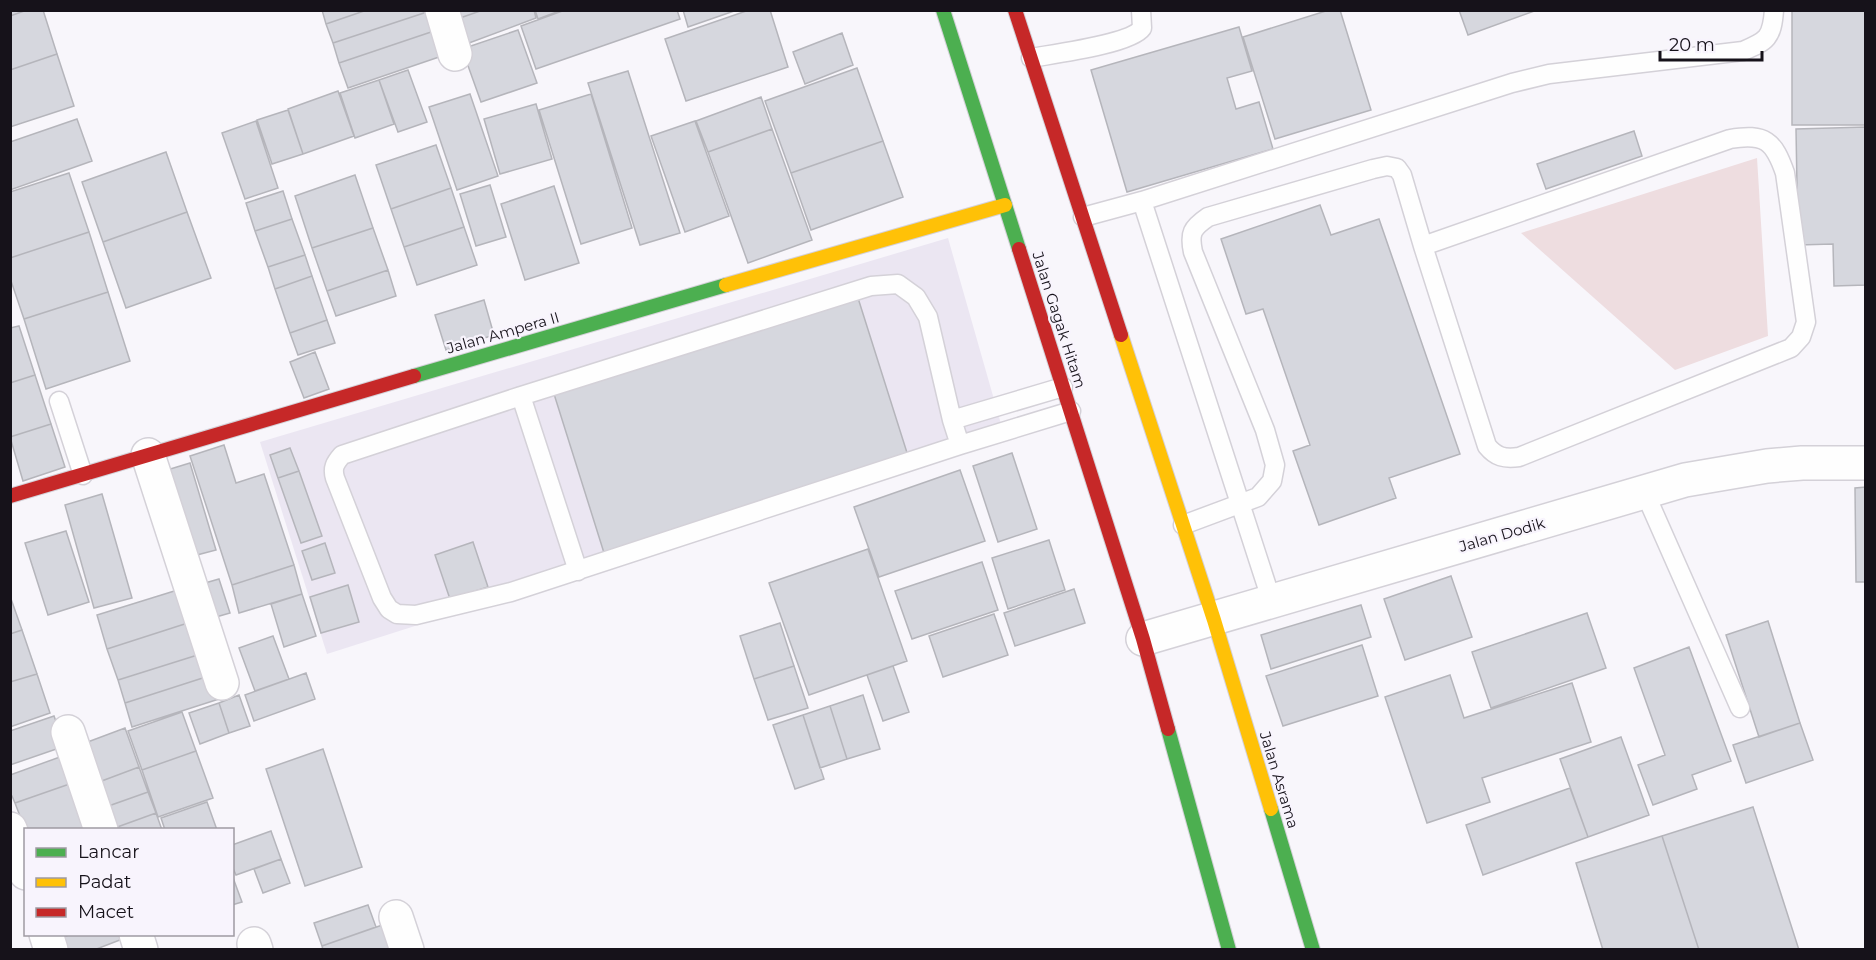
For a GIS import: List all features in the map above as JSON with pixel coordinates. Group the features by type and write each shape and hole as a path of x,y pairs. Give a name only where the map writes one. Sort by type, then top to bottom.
{"main road":[{"name":"Jalan Gagak Hitam","path":"943,10 1143,639"},
{"path":"1015,10 1214,620"},
{"name":"Jalan Ampera II","path":"10,496 679,298 1005,205"},
{"name":"Jalan Asrama","path":"1214,620 1313,950"},
{"path":"1143,639 1229,950"}],"street":[{"path":"442,10 455,54"},
{"path":"148,455 222,683"},
{"name":"Jalan Dodik","path":"1143,639 1685,480 1732,471 1802,463 1866,463"},
{"path":"68,732 100,828"},
{"path":"10,829 24,868"},
{"path":"396,917 406,950"}],"lane":[{"path":"1031,58 1076,51 1133,36 1142,28 1141,10"},
{"path":"1083,217 1142,201 1512,83 1549,74 1743,51 1765,41 1773,27 1774,10"},
{"path":"1183,525 1258,497 1272,481 1275,465 1265,430 1193,252 1192,234 1196,226 1208,217 1387,166 1397,168 1402,175 1423,246 1486,446 1499,457 1507,459 1518,457 1791,348 1804,331 1806,322 1785,173 1779,155 1772,145 1746,136 1730,139 1423,246"},
{"path":"1142,201 1272,602"},
{"path":"960,445 928,317 916,297 898,284 871,286 521,396 342,455 332,470 382,598 389,609 397,614 416,615 511,592 1071,411"},
{"path":"952,420 1063,387"},
{"path":"521,396 578,571"},
{"path":"59,401 83,475"},
{"path":"1645,492 1740,708"}],"shaded area":[{"path":"1757,158 1768,336 1675,370 1521,233"},
{"path":"948,238 1005,438 327,654 260,442"}],"building":[{"path":"10,10 27,10 10,16"},
{"path":"27,10 43,10 57,54 10,70 10,16"},
{"path":"322,10 367,10 326,24"},
{"path":"367,10 427,10 427,12 333,43 326,24"},
{"path":"457,10 483,10 460,18"},
{"path":"483,10 534,10 536,18 469,43 460,18"},
{"path":"535,10 562,10 538,19"},
{"path":"565,10 677,10 680,19 536,69 521,26"},
{"path":"683,10 737,10 688,27"},
{"path":"749,10 770,10 788,67 686,101 665,39"},
{"path":"1329,10 1340,10 1371,110 1275,139 1243,37"},
{"path":"1459,10 1537,10 1468,35"},
{"path":"1792,10 1866,10 1866,125 1792,125"},
{"path":"427,12 434,31 339,63 333,43"},
{"path":"1239,27 1252,71 1227,78 1236,109 1259,102 1273,149 1127,192 1091,70"},
{"path":"518,30 537,83 481,102 462,49"},
{"path":"434,31 442,56 348,88 339,63"},
{"path":"842,33 853,65 805,84 793,52"},
{"path":"57,54 74,106 10,127 10,70"},
{"path":"857,68 883,141 791,173 765,101"},
{"path":"408,70 427,122 398,132 379,80"},
{"path":"628,71 680,233 640,245 588,83"},
{"path":"379,80 394,124 355,138 340,93"},
{"path":"338,91 354,136 303,154 288,109"},
{"path":"470,94 498,176 457,190 429,107"},
{"path":"591,94 632,228 581,244 539,110"},
{"path":"761,97 772,129 708,152 696,121"},
{"path":"536,104 552,159 500,174 484,119"},
{"path":"288,110 303,154 272,164 257,120"},
{"path":"77,119 92,161 10,190 10,142"},
{"path":"256,121 278,188 245,199 222,133"},
{"path":"695,121 729,216 685,232 651,136"},
{"path":"1866,127 1866,285 1834,286 1833,244 1798,245 1796,129"},
{"path":"772,129 812,240 748,263 708,152"},
{"path":"1634,131 1642,156 1546,189 1537,164"},
{"path":"883,141 903,197 811,230 791,173"},
{"path":"436,145 451,188 391,209 376,165"},
{"path":"166,152 187,212 103,242 82,182"},
{"path":"69,173 89,232 10,258 10,192"},
{"path":"355,175 373,228 312,248 295,196"},
{"path":"490,185 506,237 476,246 460,194"},
{"path":"554,186 579,263 525,280 501,204"},
{"path":"451,188 464,227 404,247 391,209"},
{"path":"283,191 292,219 255,231 246,203"},
{"path":"1320,205 1331,235 1379,219 1460,454 1389,478 1396,498 1319,525 1293,451 1310,445 1263,309 1246,314 1221,239"},
{"path":"187,212 211,278 126,308 103,242"},
{"path":"292,219 305,255 268,267 255,231"},
{"path":"464,227 477,265 417,285 404,247"},
{"path":"373,228 388,270 327,291 312,248"},
{"path":"89,232 108,292 24,319 10,278 10,258"},
{"path":"305,255 312,276 275,289 268,267"},
{"path":"388,270 396,296 336,316 327,291"},
{"path":"312,276 327,320 290,333 275,289"},
{"path":"108,292 130,361 46,389 24,319"},
{"path":"858,298 909,459 605,556 554,394"},
{"path":"484,300 494,335 446,350 435,315"},
{"path":"327,320 335,343 298,355 290,333"},
{"path":"19,326 35,375 10,383 10,328"},
{"path":"315,352 329,389 304,398 290,362"},
{"path":"35,375 51,424 10,437 10,383"},
{"path":"51,424 65,467 23,481 10,437"},
{"path":"224,445 236,483 264,474 294,565 232,585 190,456"},
{"path":"290,448 299,471 278,478 270,455"},
{"path":"1012,453 1037,529 998,542 973,466"},
{"path":"190,463 216,550 193,556 167,470"},
{"path":"960,470 985,541 879,577 854,507"},
{"path":"299,471 322,536 301,543 278,478"},
{"path":"1866,487 1866,582 1856,582 1855,488"},
{"path":"102,494 132,598 94,608 65,505"},
{"path":"66,531 89,602 48,615 25,543"},
{"path":"1049,540 1065,590 1008,609 992,558"},
{"path":"473,542 488,587 450,599 435,555"},
{"path":"325,543 335,573 312,580 302,551"},
{"path":"868,549 907,661 809,695 769,583"},
{"path":"982,562 998,610 912,639 895,591"},
{"path":"294,565 302,594 239,613 232,585"},
{"path":"1451,576 1472,637 1405,660 1384,599"},
{"path":"219,579 230,613 209,619 198,585"},
{"path":"348,585 359,622 321,633 310,597"},
{"path":"184,588 194,621 107,649 97,615"},
{"path":"1074,589 1085,623 1015,646 1004,613"},
{"path":"302,594 316,636 284,647 271,604"},
{"path":"10,596 22,630 10,634"},
{"path":"1361,605 1371,637 1271,669 1261,635"},
{"path":"1587,613 1606,668 1491,708 1472,652"},
{"path":"994,614 1008,655 943,677 929,636"},
{"path":"194,621 204,653 118,680 107,649"},
{"path":"1768,621 1800,723 1759,737 1726,635"},
{"path":"780,623 794,666 754,679 740,636"},
{"path":"22,630 37,674 10,682 10,634"},
{"path":"273,636 289,679 255,691 239,648"},
{"path":"1362,645 1378,696 1283,726 1266,676"},
{"path":"1689,647 1731,761 1692,775 1697,789 1653,805 1638,765 1665,755 1634,668"},
{"path":"204,653 212,675 125,703 118,680"},
{"path":"794,666 808,708 768,720 754,679"},
{"path":"893,666 909,712 883,721 867,675"},
{"path":"306,673 315,699 254,721 245,695"},
{"path":"37,674 50,713 10,727 10,682"},
{"path":"212,675 219,699 132,727 125,703"},
{"path":"1450,675 1464,718 1572,683 1591,742 1482,778 1490,802 1427,823 1385,697"},
{"path":"239,695 250,726 229,733 219,703"},
{"path":"863,695 880,749 847,759 830,706"},
{"path":"219,703 229,733 200,744 189,713"},
{"path":"830,706 847,759 820,768 803,715"},
{"path":"182,712 196,751 142,770 128,731"},
{"path":"803,715 824,779 795,789 773,725"},
{"path":"54,716 65,746 10,765 10,731"},
{"path":"1800,723 1813,760 1746,783 1733,745"},
{"path":"125,728 139,767 91,785 77,746"},
{"path":"1621,737 1649,815 1588,837 1560,759"},
{"path":"323,749 362,867 305,886 266,769"},
{"path":"196,751 213,798 158,817 142,770"},
{"path":"71,753 81,780 15,803 10,796 10,775"},
{"path":"139,767 148,792 100,809 91,785"},
{"path":"81,780 98,828 24,828 15,803"},
{"path":"1570,788 1588,837 1483,875 1466,825"},
{"path":"148,792 156,813 115,828 108,828 100,809"},
{"path":"207,802 216,828 164,828 161,818"},
{"path":"1753,807 1799,950 1699,950 1662,836"},
{"path":"156,813 161,828 115,828"},
{"path":"271,831 281,859 236,875 234,844"},
{"path":"1662,836 1699,950 1603,950 1576,863"},
{"path":"281,859 290,883 263,893 254,869"},
{"path":"234,880 242,902 234,904"},
{"path":"368,905 376,927 322,946 314,923"},
{"path":"388,923 396,950 323,950 322,946"},
{"path":"66,936 124,936 125,938 94,950 61,950 56,940"}],"traffic: fast":[{"path":"943,10 1019,249"},
{"path":"414,376 726,285"},
{"path":"1168,729 1229,950"},
{"path":"1271,809 1313,950"}],"traffic: slow":[{"path":"726,285 1005,205"},
{"path":"1121,335 1214,620 1271,809"}],"traffic: jam":[{"path":"1015,10 1121,335"},
{"path":"1019,249 1143,639 1168,729"},
{"path":"10,496 414,376"}]}
